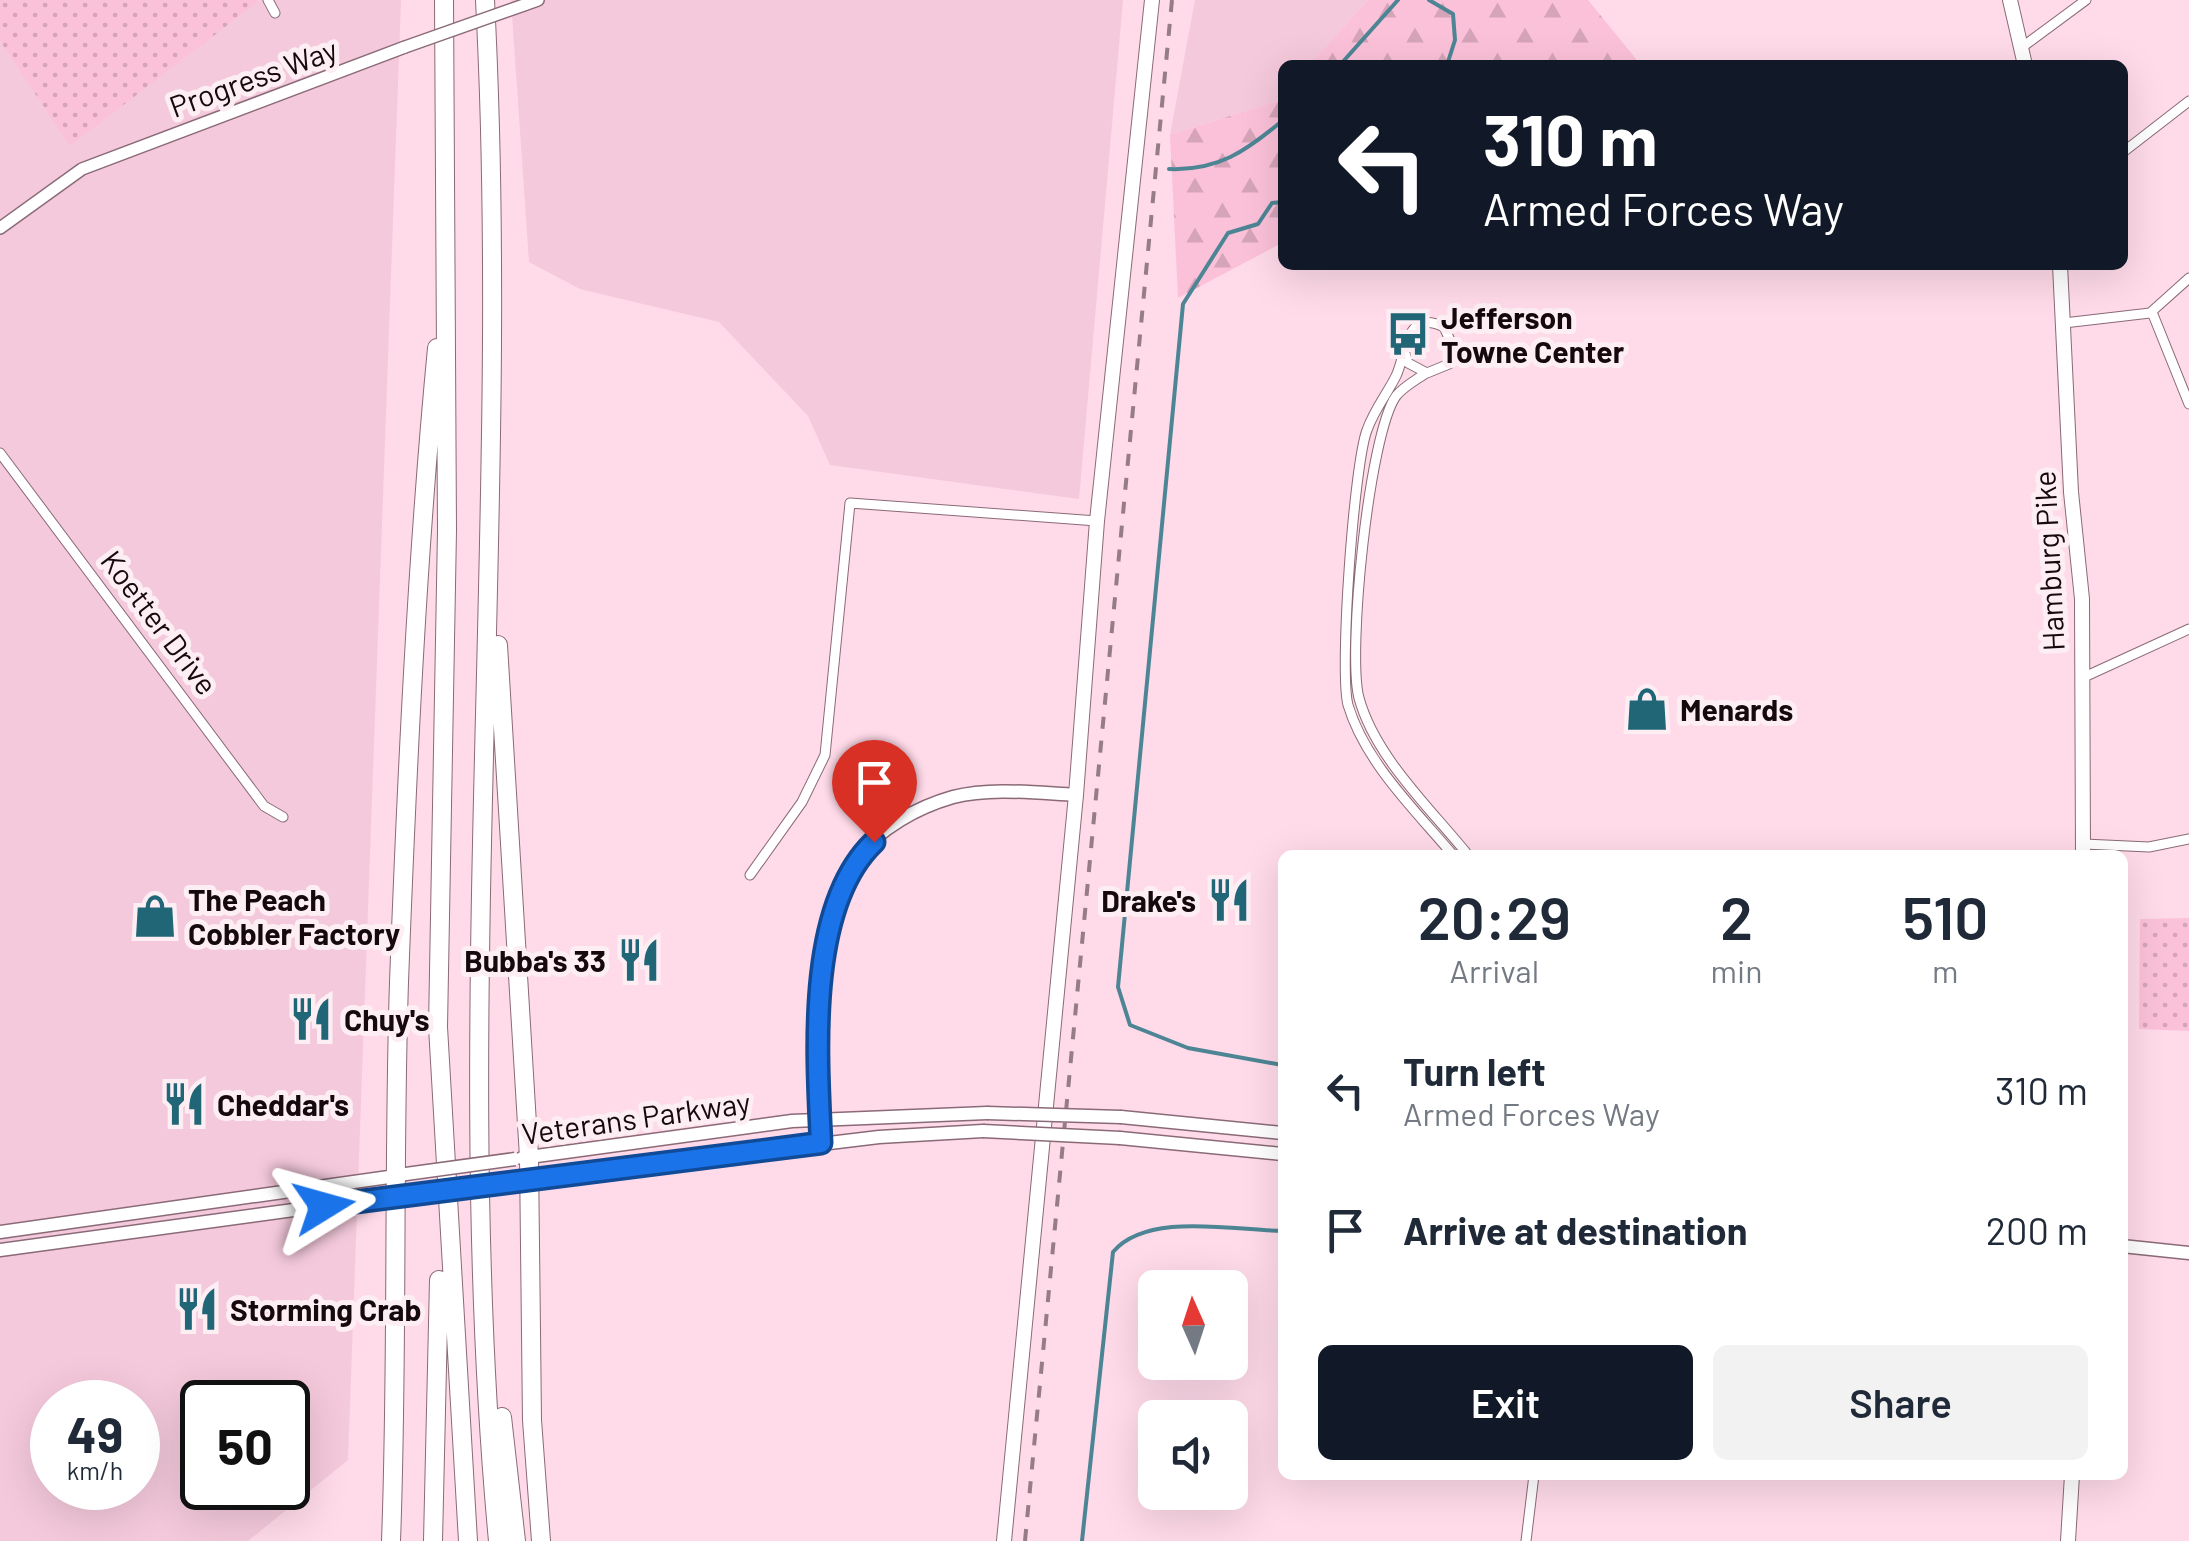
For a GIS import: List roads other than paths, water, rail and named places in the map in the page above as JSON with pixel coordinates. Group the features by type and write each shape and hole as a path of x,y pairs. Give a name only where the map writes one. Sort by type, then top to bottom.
{"highway":[{"path":"444,0 448,230 438,1028 468,1541"},
{"path":"485,0 491,194 490,474 480,1063 498,1541"},
{"path":"391,1541 402,1185 399,984 422,501 448,230"},
{"path":"490,474 532,1420 541,1541"},
{"path":"433,1541 442,1140"},
{"path":"485,1270 516,1541"}],"main road":[{"path":"1004,1541 1076,795 1097,520 1152,0"},
{"path":"2010,0 2023,60"},
{"name":"Hamburg Pike","path":"2060,270 2082,599 2084,850"},
{"path":"821,1143 822,992 831,914 857,858 891,825 956,796 1076,795"},
{"name":"Veterans Parkway","path":"0,1250 402,1185 522,1158 820,1120 987,1113 1121,1117 1278,1133"},
{"name":"Veterans Parkway","path":"0,1232 402,1185 522,1180 821,1143 983,1132 1120,1138 1278,1154"},
{"path":"2128,1247 2189,1253"},
{"path":"2068,1541 2072,1480"}],"street":[{"path":"268,0 276,13"},
{"name":"Progress Way","path":"0,228 82,168 538,0"},
{"path":"2020,48 2086,0"},
{"path":"2128,148 2189,101"},
{"path":"2064,323 2152,312 2189,278"},
{"path":"2152,312 2189,404"},
{"path":"1449,850 1392,784 1357,729 1347,702 1352,552 1365,433 1396,375 1408,334 1420,324 1444,328 1453,341 1453,357 1442,369 1427,373 1396,396 1379,436 1356,654 1358,696 1371,729 1464,850"},
{"path":"1404,350 1408,363 1427,373"},
{"name":"Koetter Drive","path":"0,453 264,806 282,816"},
{"path":"750,875 802,802 825,756 832,722 850,503 1097,520"},
{"path":"2082,678 2189,629"},
{"path":"2084,850 2149,847 2189,838"},
{"path":"1526,1541 1533,1480"}],"waterway":[{"path":"1344,60 1398,0"},
{"path":"1429,0 1453,14 1455,40 1449,60"},
{"path":"1169,169 1217,163 1278,124"},
{"path":"1278,202 1272,203 1258,224 1228,233 1183,304 1118,987 1130,1025 1188,1048 1278,1064"},
{"path":"1082,1541 1113,1252 1128,1240 1168,1228 1278,1231"}],"railway":[{"path":"1025,1541 1172,0"}],"place":[{"name":"Jefferson Towne Center","path":"1408,334"},
{"name":"Menards","path":"1647,709"},
{"name":"Drake's","path":"1229,900"},
{"name":"The Peach Cobbler Factory","path":"155,916"},
{"name":"Bubba's 33","path":"639,960"},
{"name":"Chuy's","path":"311,1019"},
{"name":"Cheddar's","path":"184,1104"},
{"name":"Storming Crab","path":"197,1309"}]}
